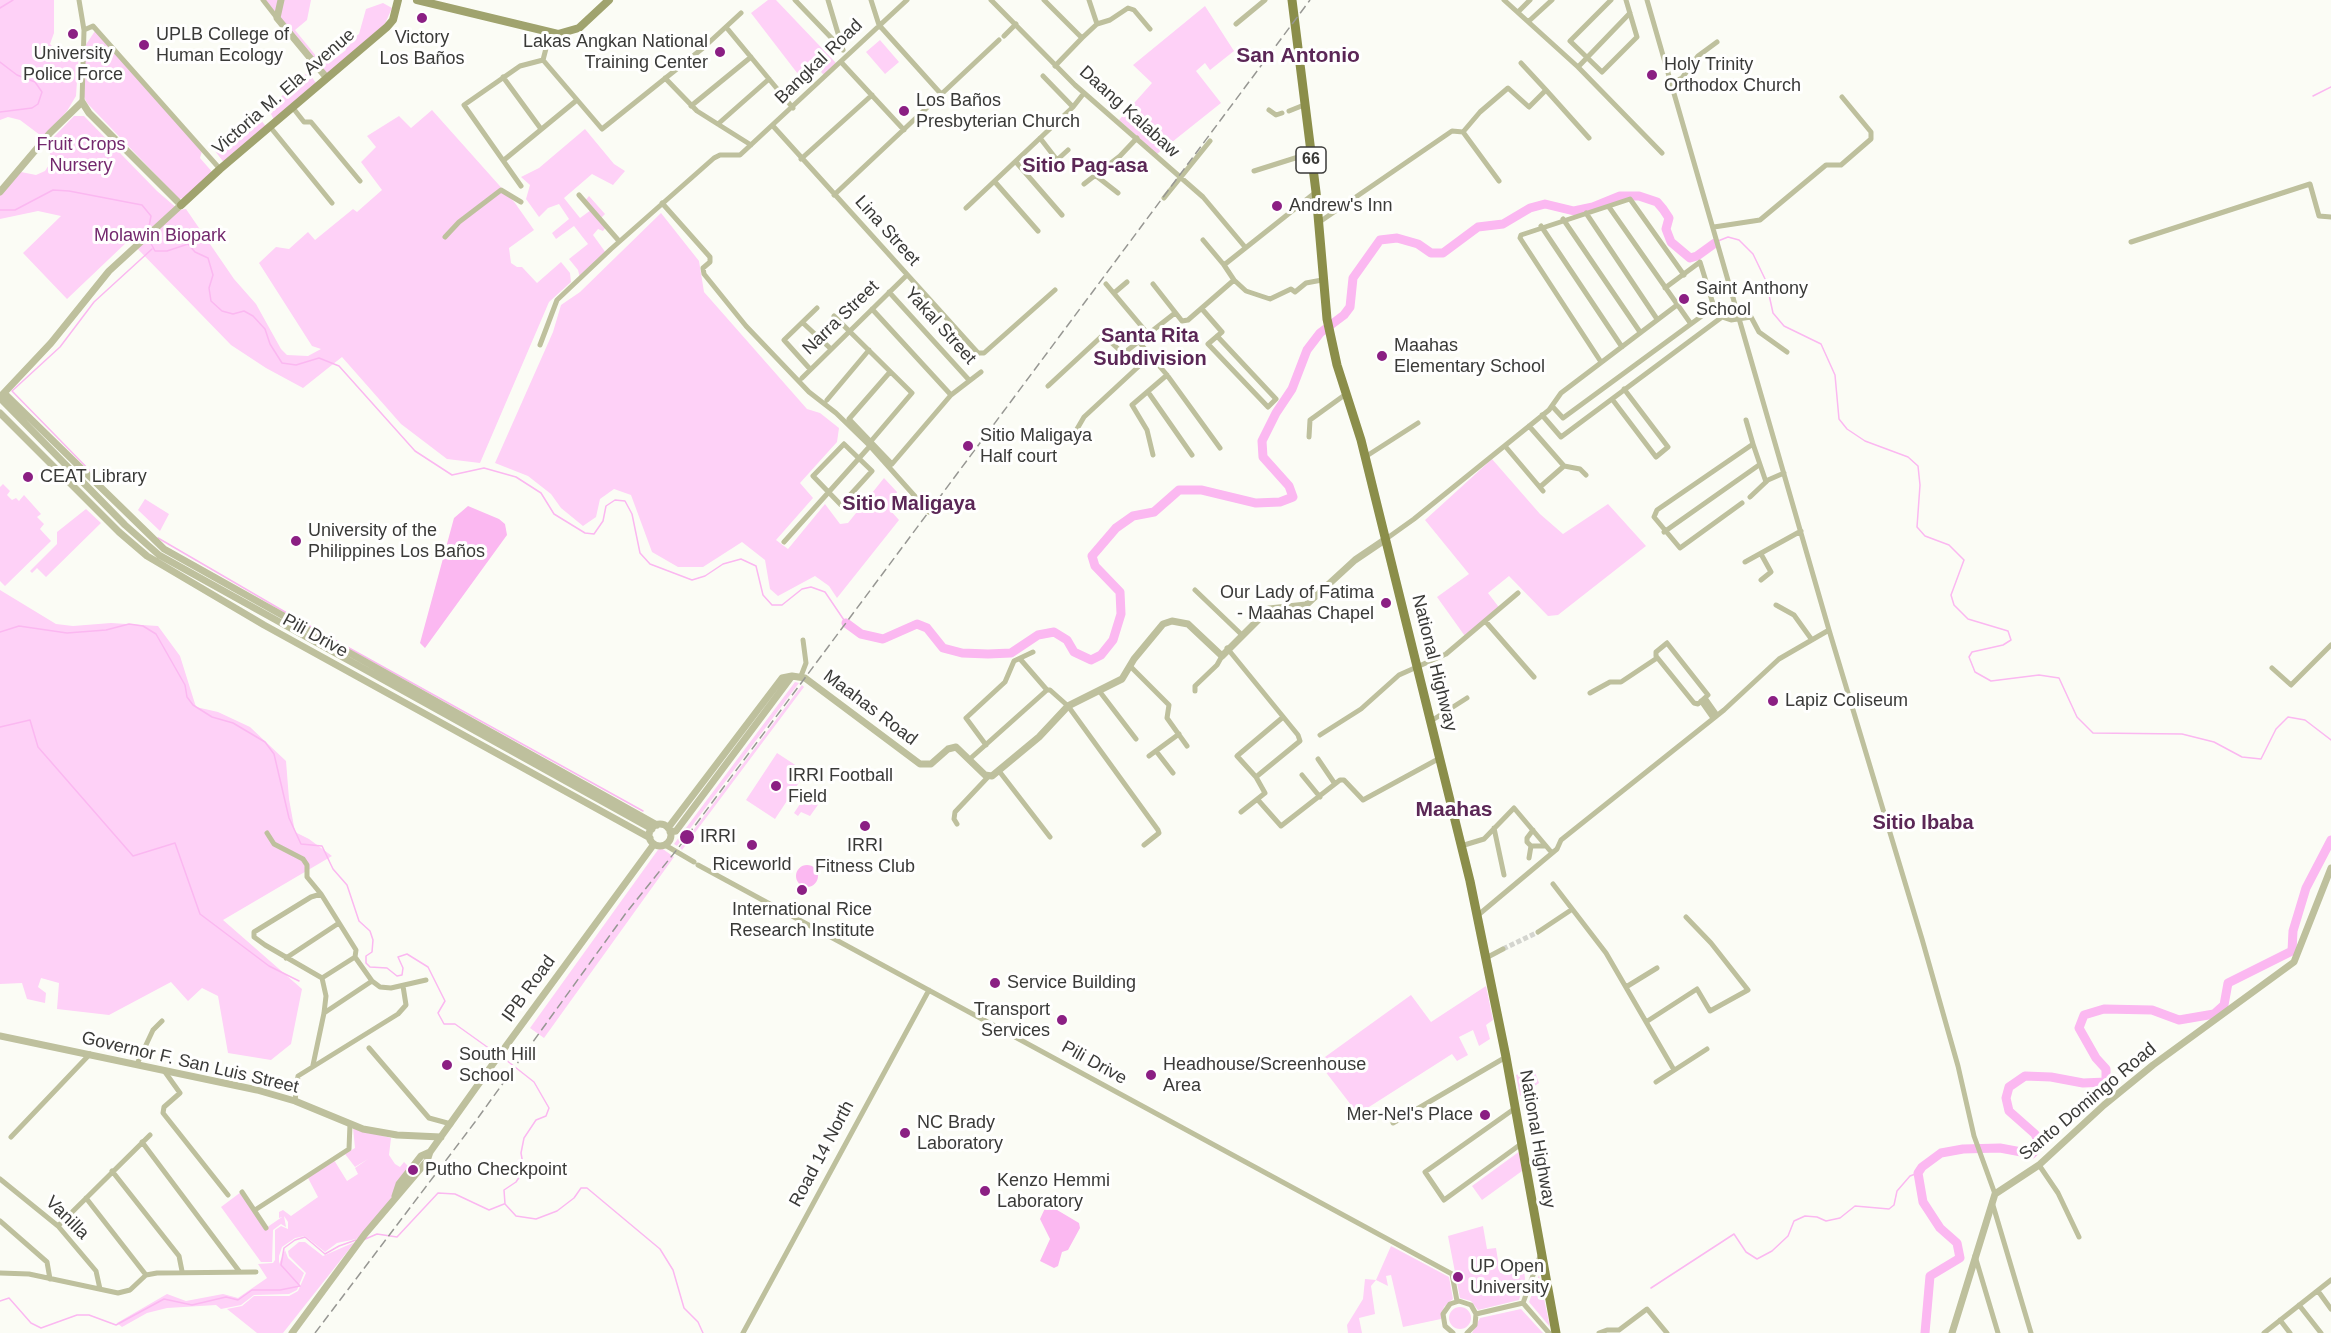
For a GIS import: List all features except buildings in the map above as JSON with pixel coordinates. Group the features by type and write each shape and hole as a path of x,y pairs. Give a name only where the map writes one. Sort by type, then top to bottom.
{"main road":[{"name":"Victoria M. Ela Avenue","path":"182,205 220,169 271,128 326,77 387,27 393,20 399,0"},
{"path":"422,1 550,33 563,34 579,28 609,0"},
{"name":"National Highway","path":"1292,0 1316,192 1322,280 1328,324 1386,539 1477,915 1506,1057 1540,1256 1556,1333"}],"street":[{"path":"79,0 84,30 82,102 89,113 182,205 109,271 51,343 1,396 124,525 159,555 654,827 669,830 670,838 665,845 652,841 654,827"},
{"path":"262,0 326,77"},
{"path":"278,18 281,0"},
{"path":"795,0 845,53"},
{"path":"828,0 845,53"},
{"path":"871,0 879,25 942,94"},
{"name":"Bangkal Road","path":"751,146 841,62 845,53 907,0"},
{"name":"Daang Kalabaw","path":"992,0 1055,66 1203,197 1245,247"},
{"path":"1044,0 1082,38"},
{"path":"1089,0 1097,24"},
{"path":"1236,24 1265,0"},
{"path":"1504,0 1578,67 1662,153"},
{"path":"1518,12 1530,0"},
{"path":"1529,21 1552,0"},
{"path":"1611,0 1570,41 1602,72 1637,37 1626,0"},
{"path":"1647,0 1829,630 1923,939 1958,1066 1974,1136 2031,1333"},
{"path":"1055,66 1097,24 1110,21 1128,8 1134,10 1150,29"},
{"path":"543,60 602,129 741,13"},
{"path":"1578,67 1630,13"},
{"path":"834,195 1016,24"},
{"path":"84,30 93,26 220,169"},
{"path":"726,27 793,108"},
{"path":"543,60 550,33"},
{"path":"1672,82 1682,78 1698,56 1717,42"},
{"path":"691,106 751,57"},
{"path":"521,186 464,105 526,62 543,60"},
{"path":"841,62 904,130"},
{"path":"1521,63 1589,138"},
{"path":"1043,76 1072,107"},
{"path":"503,77 541,129"},
{"path":"540,345 549,314 557,300 714,158 720,154 740,155 751,146 691,106 665,78"},
{"path":"718,124 770,79"},
{"path":"1462,132 1505,88 1511,89 1529,107 1546,90"},
{"path":"966,208 1016,162 1084,93"},
{"path":"801,159 872,95"},
{"path":"1714,228 1760,220 1826,165 1841,165 1871,139 1871,132 1842,97"},
{"path":"504,160 577,100"},
{"path":"0,192 50,133 82,102"},
{"path":"1269,110 1276,115 1304,105"},
{"path":"292,108 304,122 311,122 360,181"},
{"name":"Lina Street","path":"773,126 905,277 981,354 1055,290"},
{"path":"271,128 332,203"},
{"path":"1318,223 1452,131 1462,132 1499,181"},
{"path":"1040,138 1057,160 1068,150"},
{"path":"1084,183 1137,138"},
{"path":"1164,198 1210,141"},
{"path":"1254,171 1311,153"},
{"path":"1016,162 1062,215"},
{"path":"1095,175 1118,193"},
{"path":"995,182 1038,231"},
{"path":"2131,242 2310,184 2319,216 2331,217"},
{"path":"445,237 459,222 501,190 521,202"},
{"path":"1224,265 1316,192"},
{"path":"579,195 620,241"},
{"path":"1601,362 1520,238 1521,235 1541,226 1630,199 1684,275"},
{"path":"662,203 710,257 710,262 703,268 704,274 746,326 809,392 871,443 928,512"},
{"path":"1609,207 1691,324"},
{"path":"1586,213 1657,319"},
{"path":"1563,219 1640,332"},
{"path":"1541,226 1622,347"},
{"path":"1203,240 1234,280 1246,291 1270,299 1291,289 1295,292 1306,283 1322,280"},
{"path":"1552,406 1563,418 1714,307 1700,262 1665,288"},
{"name":"Narra Street","path":"802,378 905,277"},
{"path":"1153,284 1184,322 1234,280"},
{"path":"1114,293 1127,282"},
{"path":"1106,284 1148,334"},
{"name":"Yakal Street","path":"890,292 969,380"},
{"path":"1195,691 1195,686 1227,648 1269,609 1306,605 1355,560 1414,519 1505,446 1552,406 1561,393 1677,305"},
{"path":"810,369 784,340 817,308"},
{"path":"872,309 951,395"},
{"path":"1202,309 1222,332 1217,336 1208,344 1268,407 1276,399 1217,336"},
{"path":"1124,353 1175,312"},
{"path":"784,542 912,393 834,316"},
{"path":"1542,415 1561,437 1720,318 1741,320 1751,318 1759,332 1787,352"},
{"path":"803,322 831,349"},
{"path":"1047,386 1103,335 1138,369 1084,417 1077,429"},
{"path":"1138,342 1167,375 1220,448"},
{"path":"826,400 869,350"},
{"path":"890,372 849,419 892,464 951,395 981,372"},
{"path":"1153,455 1147,430 1132,405 1167,375"},
{"path":"1612,399 1656,457 1668,447 1624,389"},
{"path":"1148,392 1192,455"},
{"path":"1309,437 1311,420 1346,394"},
{"name":"Pili Drive","path":"0,413 119,532 147,556 264,625 652,841"},
{"path":"1746,420 1766,482"},
{"path":"1365,457 1418,423"},
{"path":"1529,426 1564,466 1580,469 1586,475"},
{"path":"843,444 858,458 872,471 841,505 827,494 813,476 843,444"},
{"path":"1742,503 1680,548 1654,518 1656,510 1753,444"},
{"path":"1505,446 1542,489 1564,466"},
{"path":"1664,532 1759,465"},
{"path":"1750,497 1766,482 1784,473"},
{"path":"1745,562 1801,531"},
{"path":"1761,554 1771,572 1761,580"},
{"path":"1195,590 1242,635"},
{"path":"1320,735 1361,708 1399,675 1446,654 1518,593"},
{"path":"1776,605 1794,615 1812,640"},
{"path":"957,824 954,819 955,812 988,777 999,771 1039,737 1068,706 1122,679 1157,628 1172,621 1188,624 1222,656"},
{"path":"1486,622 1534,677"},
{"path":"1477,915 1557,849 1561,840 1715,717 1779,659 1829,630"},
{"path":"801,676 806,663 803,640"},
{"path":"1670,644 1707,693 1703,700 1694,703 1657,658 1656,652 1670,644"},
{"path":"2272,668 2291,685 2331,645"},
{"path":"1227,648 1300,741 1256,777"},
{"path":"986,745 972,729 966,717 1005,682 1014,662 1033,652"},
{"path":"1590,693 1610,682 1621,681 1657,658"},
{"path":"1021,660 1047,690 1068,706 1158,830 1159,833 1144,845"},
{"path":"1130,666 1169,705 1167,718 1187,746"},
{"name":"Maahas Road","path":"669,830 676,831 792,676 801,676 920,764 931,764 948,749 956,747 988,777"},
{"path":"972,756 1047,690"},
{"path":"1100,692 1136,740"},
{"path":"1431,721 1467,698"},
{"path":"1703,700 1715,717"},
{"path":"1240,812 1258,801 1265,793 1256,777 1237,756 1282,718"},
{"path":"1149,756 1179,734"},
{"path":"1156,751 1173,773"},
{"path":"1258,801 1281,826 1335,784 1344,780 1363,800 1440,758"},
{"path":"1318,759 1335,784"},
{"path":"999,771 1050,837"},
{"path":"1302,775 1320,797"},
{"path":"1461,846 1480,841 1514,808 1552,853"},
{"path":"1494,828 1504,875"},
{"path":"1529,858 1532,846 1527,838 1533,830"},
{"path":"267,833 273,844 303,859 307,877 321,894 356,951 355,957 372,981 380,987 402,986 426,980"},
{"name":"IPB Road","path":"292,1333 394,1198 404,1176 421,1156 430,1152 451,1124 652,841"},
{"name":"Pili Drive","path":"665,845 789,916 1452,1274 1457,1301"},
{"path":"1532,846 1546,846"},
{"name":"Santo Domingo Road","path":"1993,1197 2039,1165 2103,1105 2136,1078 2294,962 2331,868"},
{"path":"1553,884 1606,952 1674,1070"},
{"path":"313,1065 326,996 322,978 265,945 254,937 254,933 311,897 321,894"},
{"path":"1538,932 1571,910"},
{"path":"1646,1022 1697,988 1710,1011 1748,990 1712,943 1686,917"},
{"path":"286,958 339,923"},
{"path":"1486,958 1503,949"},
{"path":"322,978 355,957"},
{"path":"1626,987 1657,968"},
{"path":"324,1013 372,981"},
{"path":"295,1101 298,1076 398,1014 406,1005 402,986"},
{"name":"Road 14 North","path":"742,1333 929,990"},
{"path":"138,1064 153,1030 162,1021"},
{"name":"Governor F. San Luis Street","path":"1,1038 223,1082 295,1101 350,1124 388,1134 441,1137"},
{"path":"369,1048 429,1118 451,1124"},
{"path":"1656,1082 1707,1049"},
{"path":"11,1137 90,1054"},
{"path":"1393,1123 1506,1057"},
{"path":"165,1072 180,1093 164,1107 163,1113 228,1195"},
{"path":"1514,1109 1425,1172 1444,1200 1521,1144"},
{"path":"255,1210 349,1149 350,1124"},
{"path":"58,1226 150,1135"},
{"path":"142,1142 239,1271"},
{"path":"2039,1165 2058,1193 2079,1237"},
{"path":"112,1171 179,1257 182,1271"},
{"name":"Vanilla","path":"0,1179 58,1226 96,1271 100,1289"},
{"path":"242,1192 266,1228"},
{"path":"1952,1333 1993,1197"},
{"path":"86,1198 146,1275"},
{"path":"0,1221 47,1262 50,1280"},
{"path":"1975,1254 1998,1333"},
{"path":"1523,1304 1540,1256"},
{"path":"0,1273 17,1273 125,1292 146,1275 182,1271 256,1272"},
{"path":"2264,1333 2331,1280"},
{"path":"2318,1291 2331,1309"},
{"path":"1453,1333 1445,1326 1443,1316 1446,1307 1457,1301 1469,1304 1476,1314 1474,1327 1467,1333"},
{"path":"1476,1314 1523,1304"},
{"path":"1523,1304 1549,1333"},
{"path":"2299,1305 2321,1333"},
{"path":"1599,1333 1619,1330 1647,1309 1667,1333"},
{"path":"2280,1320 2290,1333"}],"green space":[{"path":"0,0 54,0 54,33 50,44 55,49 56,62 58,49 79,51 76,96 67,111 44,138 20,120 8,117 0,120"},
{"path":"264,0 311,0 307,20 295,30 321,62 325,60 328,64 346,50 343,46 359,34 366,9 383,3 392,8 384,26 326,76"},
{"path":"768,0 776,0 836,63 824,75 821,72 825,67 817,60 801,78 751,13"},
{"path":"1205,6 1234,51 1210,70 1205,63 1196,71 1221,103 1157,154 1119,120 1152,83 1133,65"},
{"path":"95,31 202,151 200,158 214,174 184,198 179,199 87,103 84,97 85,46"},
{"path":"880,40 899,62 885,74 866,52"},
{"path":"308,72 316,83 274,120 270,112 273,104"},
{"path":"432,110 515,203 534,230 509,248 511,263 522,267 537,283 561,262 570,273 571,282 549,302 480,463 447,459 401,424 342,357 303,388 266,368 231,345 129,240 67,299 23,253 61,216 38,211 0,219 0,189 21,172 36,175 45,171 52,160 47,144 74,116 84,116 157,191 179,210 186,209 234,279 256,304 281,349 287,355 308,356 321,349 312,346 259,263 276,247 289,249 308,232 315,240 353,209 357,212 382,190 361,162 376,147 367,136 399,116 411,128"},
{"path":"255,112 267,128 225,164 212,147 223,137 229,138 233,135 231,132"},
{"path":"585,129 614,164 625,171 613,185 592,174 564,198 580,218 591,210 585,201 589,196 605,214 601,218 607,226 603,231 598,229 593,235 606,253 580,278 578,270 569,259 588,244 574,226 556,239 552,233 569,219 559,204 548,208 539,217 526,199 530,185 521,177 539,168"},
{"path":"661,213 699,261 704,292 807,409 820,413 839,428 837,442 800,483 813,498 776,540 788,549 825,504 840,524 848,523 884,478 897,492 890,510 899,520 837,598 829,586 815,576 778,596 770,589 765,560 742,542 703,567 678,567 652,552 631,495 614,489 600,499 596,517 583,526 561,508 551,494 528,476 495,463 553,332 561,305 580,292"},
{"path":"1492,459 1540,514 1563,534 1608,504 1646,546 1558,615 1548,616 1509,576 1488,593 1501,610 1467,639 1437,597 1469,574 1425,520"},
{"path":"3,484 10,491 7,495 12,500 16,498 19,501 24,495 41,514 37,517 44,524 40,529 51,541 5,586 0,581 0,487"},
{"path":"145,499 169,514 160,531 138,510"},
{"path":"86,509 101,523 46,577 37,568 32,573 30,571 57,544 57,532"},
{"path":"0,590 56,624 73,626 111,623 158,626 180,656 196,707 218,712 250,727 286,761 289,799 295,832 332,856 223,920 302,989 291,1044 271,1060 228,1053 218,996 202,988 188,1001 171,982 109,1015 57,1009 59,983 41,978 38,987 46,993 45,1003 27,999 22,983 0,984"},
{"path":"795,682 799,683 677,846 674,844"},
{"path":"802,685 804,687 682,850 680,848"},
{"name":"IRRI Football Field","path":"777,753 806,772 775,819 746,800"},
{"path":"810,789 817,794 820,802 810,816 801,812 798,816 794,813"},
{"path":"660,847 674,857 544,1038 530,1028"},
{"path":"1486,986 1493,1020 1486,1025 1490,1039 1479,1046 1473,1030 1459,1037 1468,1055 1457,1061 1452,1054 1358,1114 1318,1062 1411,995 1431,1022"},
{"path":"1529,1068 1534,1070 1539,1083 1520,1096 1516,1075"},
{"path":"353,1128 391,1138 389,1155 400,1167 404,1162 409,1167 392,1197 361,1238 337,1243 325,1252 305,1236 295,1238 282,1247 279,1264 285,1250 288,1258 304,1273 297,1290 289,1294 254,1295 241,1305 221,1309 216,1305 167,1308 147,1313 122,1327 117,1323 167,1294 186,1301 223,1294 238,1298 267,1278 258,1264 273,1263 275,1260 275,1230 281,1226 288,1229 288,1222 284,1216 286,1227 281,1224 273,1230 272,1262 261,1262 221,1207 241,1192 266,1228 282,1217 279,1218 279,1212 283,1210 291,1216 318,1197 308,1178 334,1160 347,1181 358,1174 355,1168 368,1159 355,1167 345,1154 355,1148"},
{"path":"1520,1151 1522,1171 1482,1200 1472,1186"},
{"path":"1483,1226 1487,1249 1496,1248 1500,1273 1524,1269 1525,1279 1519,1300 1478,1310 1471,1301 1460,1298 1448,1236"},
{"path":"299,1242 305,1242 323,1256 355,1242 283,1333 257,1333 227,1309 242,1306 254,1296 289,1296 298,1291 306,1273 289,1256 288,1251"},
{"path":"1391,1246 1449,1277 1453,1299 1444,1307 1441,1319 1403,1327 1391,1275 1386,1276 1388,1286 1376,1280"},
{"path":"1539,1275 1550,1327 1529,1302"},
{"path":"1365,1279 1376,1280 1371,1286 1375,1314 1359,1318 1362,1333 1348,1333 1347,1325 1363,1299"},
{"path":"1456,1307 1464,1307 1471,1314 1471,1322 1464,1329 1456,1329 1449,1322 1449,1314"},
{"path":"1521,1309 1543,1333 1472,1333 1480,1318"}],"shaded area":[{"path":"468,506 499,519 505,524 507,535 425,648 420,643 454,518"},
{"path":"807,865 815,868 818,876 815,884 807,887 799,884 796,876 799,868"},
{"path":"1047,1204 1079,1223 1080,1228 1068,1250 1062,1252 1058,1266 1054,1268 1040,1261 1050,1239 1040,1219"}],"waterway":[{"path":"0,8 13,0"},
{"path":"0,62 17,75 35,82 42,92 38,104 32,108 0,112"},
{"path":"2313,96 2331,87"},
{"path":"0,210 15,210 53,190 69,191 142,205 151,216 148,232"},
{"path":"846,623 861,634 883,639 917,624 927,628 943,648 962,653 1011,653 1038,635 1054,632 1067,640 1074,652 1091,660 1101,655 1113,640 1121,614 1120,592 1095,566 1092,556 1116,528 1133,516 1154,512 1179,490 1202,490 1256,503 1280,502 1293,497 1289,486 1263,457 1262,441 1276,413 1292,389 1307,350 1320,333 1344,315 1350,307 1353,278 1380,240 1397,238 1418,244 1431,253 1443,253 1478,227 1503,224 1530,208 1545,204 1574,211 1593,207 1620,196 1639,196 1657,202 1663,209 1669,218 1666,229 1671,242 1690,258 1697,256 1715,243"},
{"path":"1718,241 1728,237 1739,240 1753,254 1766,281 1773,313 1784,326 1821,344 1835,375 1839,419 1847,429 1865,441 1908,457 1918,466 1920,485 1917,527 1925,536 1949,545 1964,560 1951,595 1954,605 1968,619 2008,631 2011,640 2003,645 1972,652 1969,657 1975,672 1991,681 2039,675 2059,678 2077,717 2093,733 2182,734 2214,742 2242,757 2261,759 2276,729 2288,717 2305,720 2331,740"},
{"path":"149,240 155,251 167,251 188,244 195,252 208,258 213,275 209,288 211,301 222,311 233,314 244,311 253,316 265,329 270,344 282,363 296,365 319,358 339,366 415,451 452,475 484,468 516,477 541,493 554,514 585,533 594,534 603,521 606,506 615,500 625,501 632,514 640,553 650,564 692,580 705,576 723,564 741,559 756,566 763,595 772,605 782,605 802,589 811,587 825,592 846,623"},
{"path":"99,480 12,391 60,347 94,302 152,249"},
{"path":"158,538 304,623 643,811"},
{"path":"0,632 19,626 67,633 106,630 129,624 143,626 156,634 185,685 187,697 193,705 212,717 233,723 265,742 274,754 289,818 301,844 322,846 333,869 347,885 359,921 370,931 373,940 372,952 366,956 366,963 370,967 387,968 397,976 402,975 403,968 398,957 407,954 428,967 445,1001 438,1013 444,1024 455,1024 497,1054"},
{"path":"0,727 30,720 38,747 133,856 175,843 200,914 269,966 299,981"},
{"path":"1925,1333 1930,1276 1960,1258 1957,1243 1940,1228 1923,1202 1918,1173 1922,1167 1941,1153 1963,1149 2000,1148 2032,1154 2038,1148 2039,1143 2035,1134 2009,1111 2006,1098 2009,1087 2025,1076 2051,1077 2083,1083 2106,1082 2106,1069 2096,1058 2079,1028 2084,1015 2104,1009 2152,1010 2179,1020 2214,1014 2224,1005 2228,983 2292,951 2293,931 2306,888 2331,840"},
{"path":"501,1056 534,1082 549,1108 546,1116 536,1120 524,1138 521,1153 524,1170 516,1182 504,1190 505,1204 516,1216 536,1219 557,1211 574,1198 581,1188 587,1188 660,1249 673,1270 684,1308 698,1322 703,1333"},
{"path":"1651,1288 1734,1234 1746,1252 1757,1259 1772,1251 1788,1236 1794,1221 1805,1216 1817,1217 1826,1221 1840,1218 1855,1206 1889,1209 1894,1205 1897,1191 1910,1176 1918,1173"},
{"path":"363,1240 377,1234 397,1237 438,1193 455,1194 489,1210 504,1204"},
{"path":"0,1301 9,1298 31,1323 41,1328 77,1315 89,1315 116,1325 164,1299 192,1305 226,1297 238,1300 252,1290 280,1290 300,1286 281,1265 284,1248 295,1240 305,1237 325,1254 356,1240"}],"tunnel":[{"path":"1503,949 1538,932"}],"railway":[{"path":"315,1333 475,1122 626,913 679,847 1310,0"}],"place":[{"name":"Victory Los Baños","path":"422,18"},
{"name":"University Police Force","path":"73,34"},
{"name":"UPLB College of Human Ecology","path":"144,45"},
{"name":"Lakas Angkan National Training Center","path":"720,52"},
{"name":"Holy Trinity Orthodox Church","path":"1652,75"},
{"name":"Los Baños Presbyterian Church","path":"904,111"},
{"name":"Andrew's Inn","path":"1277,206"},
{"name":"Saint Anthony School","path":"1684,299"},
{"name":"Maahas Elementary School","path":"1382,356"},
{"name":"Sitio Maligaya Half court","path":"968,446"},
{"name":"CEAT Library","path":"28,477"},
{"name":"University of the Philippines Los Baños","path":"296,541"},
{"name":"Our Lady of Fatima - Maahas Chapel","path":"1386,603"},
{"name":"Lapiz Coliseum","path":"1773,701"},
{"name":"IRRI Football Field","path":"776,786"},
{"name":"IRRI Fitness Club","path":"865,826"},
{"name":"IRRI","path":"687,837"},
{"name":"Riceworld","path":"752,845"},
{"name":"International Rice Research Institute","path":"802,890"},
{"name":"Service Building","path":"995,983"},
{"name":"Transport Services","path":"1062,1020"},
{"name":"South Hill School","path":"447,1065"},
{"name":"Headhouse/Screenhouse Area","path":"1151,1075"},
{"name":"Mer-Nel's Place","path":"1485,1115"},
{"name":"NC Brady Laboratory","path":"905,1133"},
{"name":"Putho Checkpoint","path":"413,1170"},
{"name":"Kenzo Hemmi Laboratory","path":"985,1191"},
{"name":"UP Open University","path":"1458,1277"}],"district":[{"name":"San Antonio","path":"1298,56"},
{"name":"Sitio Pag-asa","path":"1085,166"},
{"name":"Santa Rita Subdivision","path":"1150,348"},
{"name":"Sitio Maligaya","path":"909,504"},
{"name":"Maahas","path":"1454,810"},
{"name":"Sitio Ibaba","path":"1923,823"}],"park label":[{"name":"Fruit Crops Nursery","path":"81,155"},
{"name":"Molawin Biopark","path":"160,236"}]}
